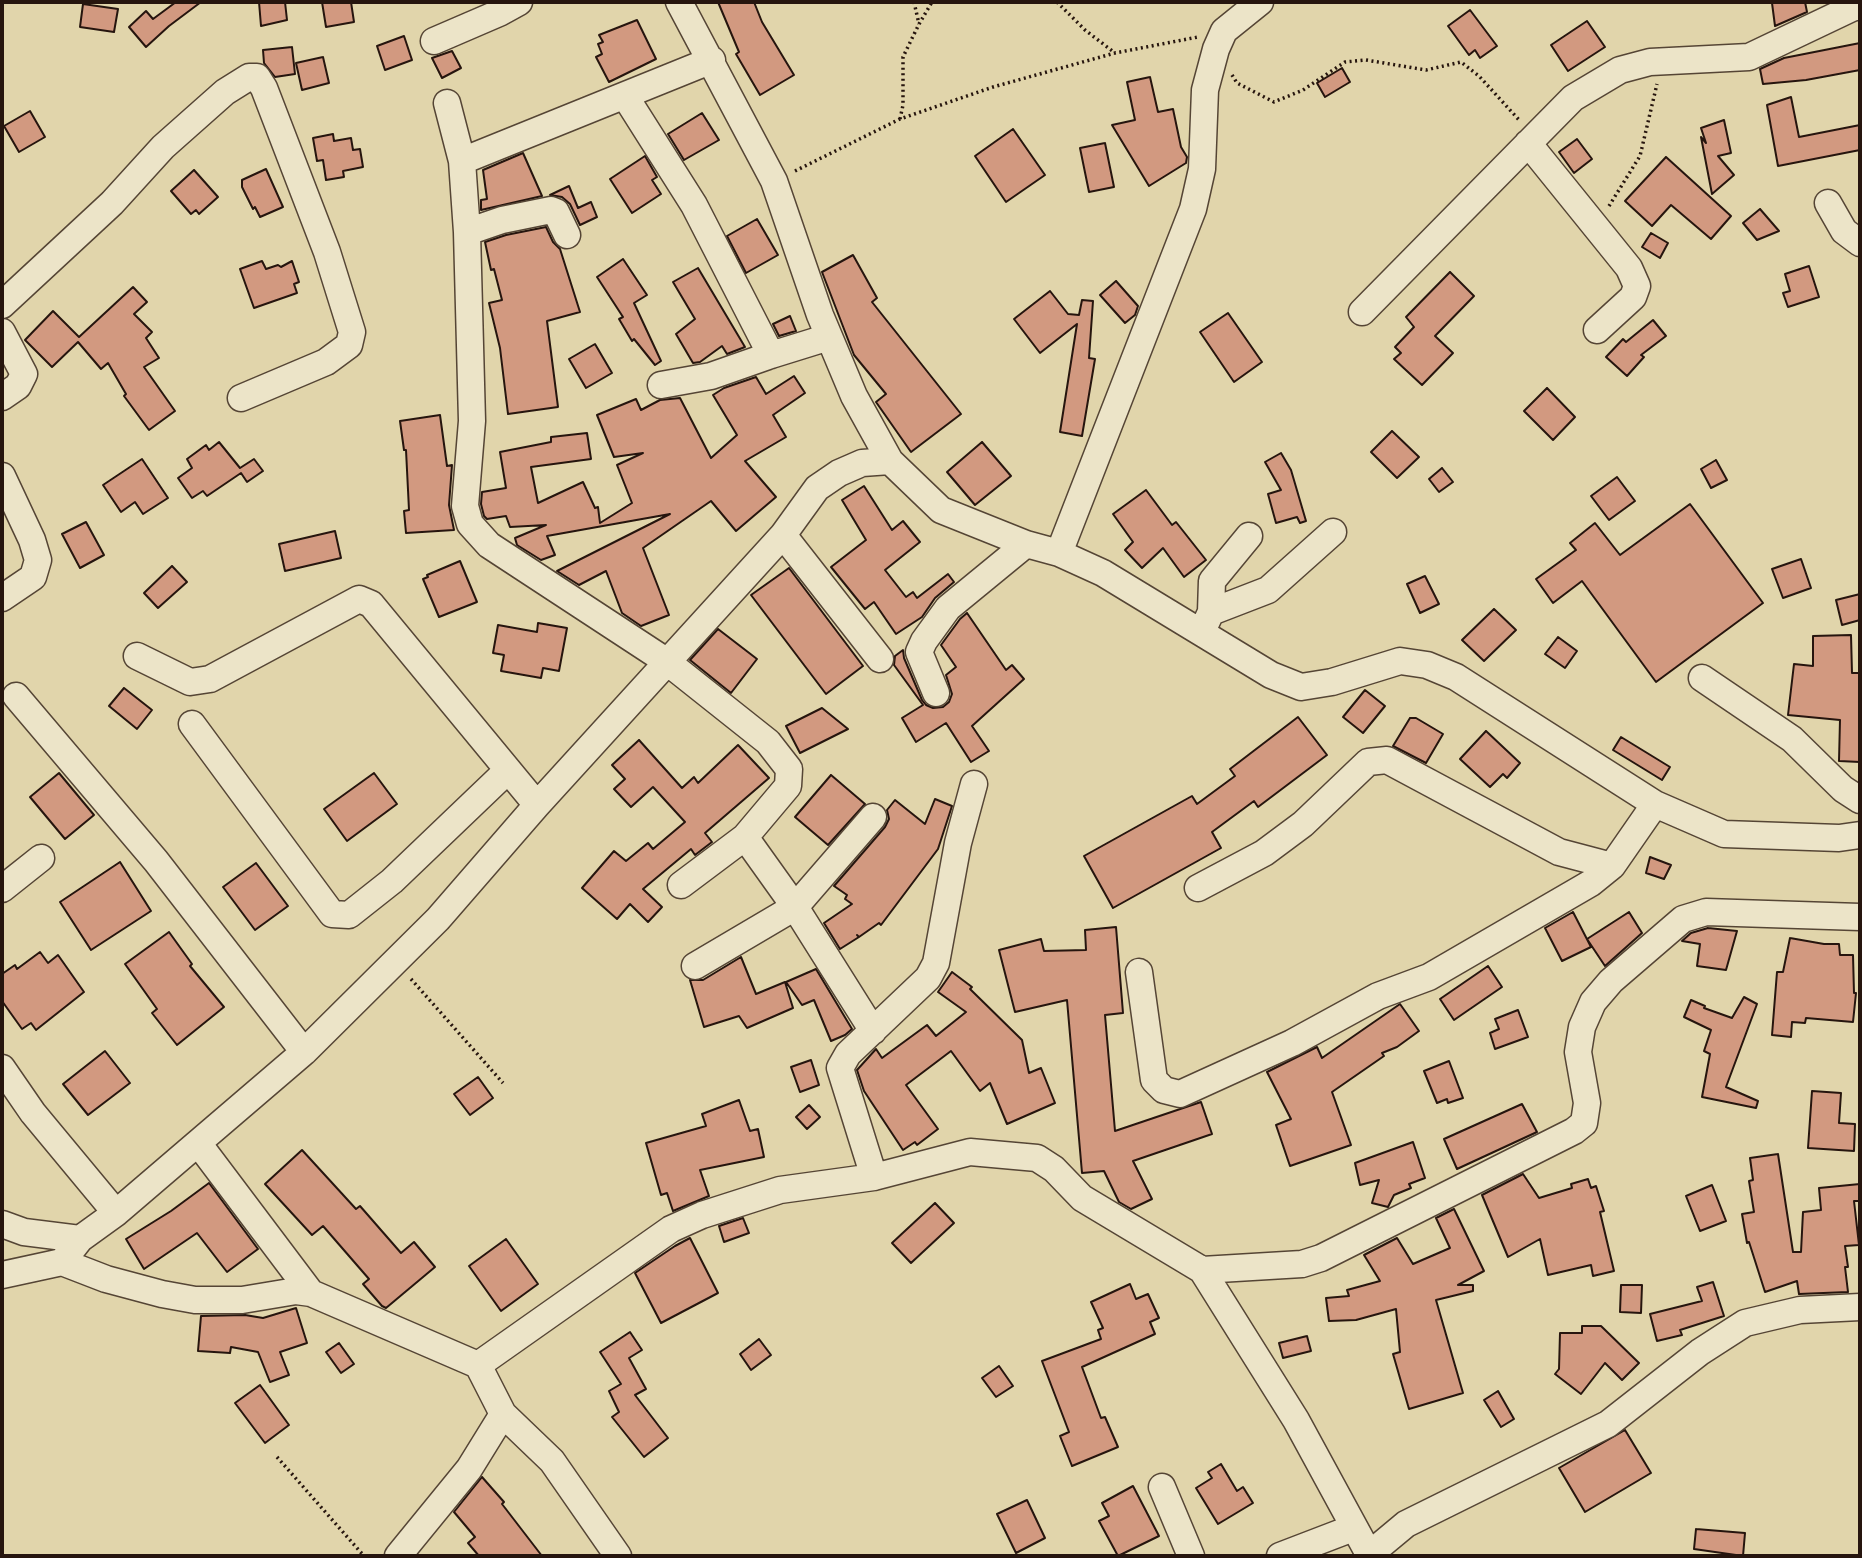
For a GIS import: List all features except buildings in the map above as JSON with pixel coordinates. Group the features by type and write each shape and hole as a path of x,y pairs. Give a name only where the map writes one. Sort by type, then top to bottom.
{"street":[{"path":"435,41 519,2"},
{"path":"679,2 774,181 829,337 854,396 890,461 942,510 1026,544 1059,553 1206,622 1270,675 1301,687 1332,682 1400,661 1427,665 1456,677 1655,804 1724,834 1839,838 1860,835"},
{"path":"1059,553 1193,209 1202,169 1205,90 1220,40 1260,2"},
{"path":"1362,312 1573,98 1620,70 1650,62 1749,57 1860,6"},
{"path":"462,161 712,60"},
{"path":"2,304 112,203 163,147 225,92 249,77 257,77 264,88 322,239 352,332 349,345 326,362 241,398"},
{"path":"625,96 694,205 771,355"},
{"path":"447,103 462,161 467,232 472,421 465,506 470,524 489,545 666,661 768,742 789,769 788,786 745,837 681,885"},
{"path":"1531,139 1629,268 1637,286 1633,297 1597,330"},
{"path":"1828,203 1844,232 1860,243"},
{"path":"467,232 502,220 551,210 556,212 567,235"},
{"path":"2,332 24,374 18,386 2,397"},
{"path":"661,385 711,376 829,337"},
{"path":"62,1262 80,1238 116,1213 304,1052 438,919 666,661 783,535 817,488 839,473 862,463 890,461"},
{"path":"2,476 32,540 38,560 33,577 2,598"},
{"path":"1206,622 1268,590 1333,532"},
{"path":"783,535 880,659"},
{"path":"1206,622 1212,581 1249,536"},
{"path":"936,694 919,652 924,641 948,608 1026,544"},
{"path":"137,656 190,682 210,679 359,599 371,604 537,805"},
{"path":"1702,678 1793,739 1843,789 1860,800"},
{"path":"16,696 156,861 304,1052"},
{"path":"191,724 332,914 349,915 382,889 507,771"},
{"path":"1198,888 1264,853 1303,824 1368,762 1387,760 1559,852 1612,866"},
{"path":"874,1177 840,1068 848,1054 928,978 936,963 958,843 974,784"},
{"path":"1139,972 1154,1080 1164,1090 1180,1094 1292,1043 1378,996 1429,977 1591,883 1612,866 1655,804"},
{"path":"695,966 795,907 873,817"},
{"path":"745,837 795,907 873,1031"},
{"path":"2,889 41,858"},
{"path":"1202,1270 1303,1264 1321,1258 1574,1131 1584,1123 1587,1102 1578,1052 1582,1027 1593,1002 1611,981 1683,919 1706,912 1860,917"},
{"path":"2,1068 33,1113 116,1213"},
{"path":"198,1143 311,1293"},
{"path":"478,1365 671,1229 702,1215 780,1190 874,1177 970,1152 1037,1158 1054,1169 1082,1198 1202,1270 1296,1420 1370,1555 1406,1524 1608,1424 1700,1352 1745,1323 1800,1310 1860,1307"},
{"path":"2,1224 24,1232 80,1238"},
{"path":"2,1275 62,1262 106,1279 195,1300 242,1300 288,1292 311,1293 478,1365 503,1414 552,1461 618,1556"},
{"path":"398,1556 469,1469 503,1414"},
{"path":"1162,1487 1191,1556"},
{"path":"1280,1556 1353,1528"}],"path":[{"path":"914,2 919,24"},
{"path":"900,119 903,105 903,57 932,2"},
{"path":"1057,2 1085,30 1115,53"},
{"path":"774,181 900,119 993,87 1115,53 1220,40 1237,83 1274,102 1303,90 1345,62 1366,60 1426,70 1461,61 1479,76 1531,139"},
{"path":"1596,227 1640,156 1655,88 1670,61"},
{"path":"396,961 503,1083"},
{"path":"277,1457 364,1556"}]}
